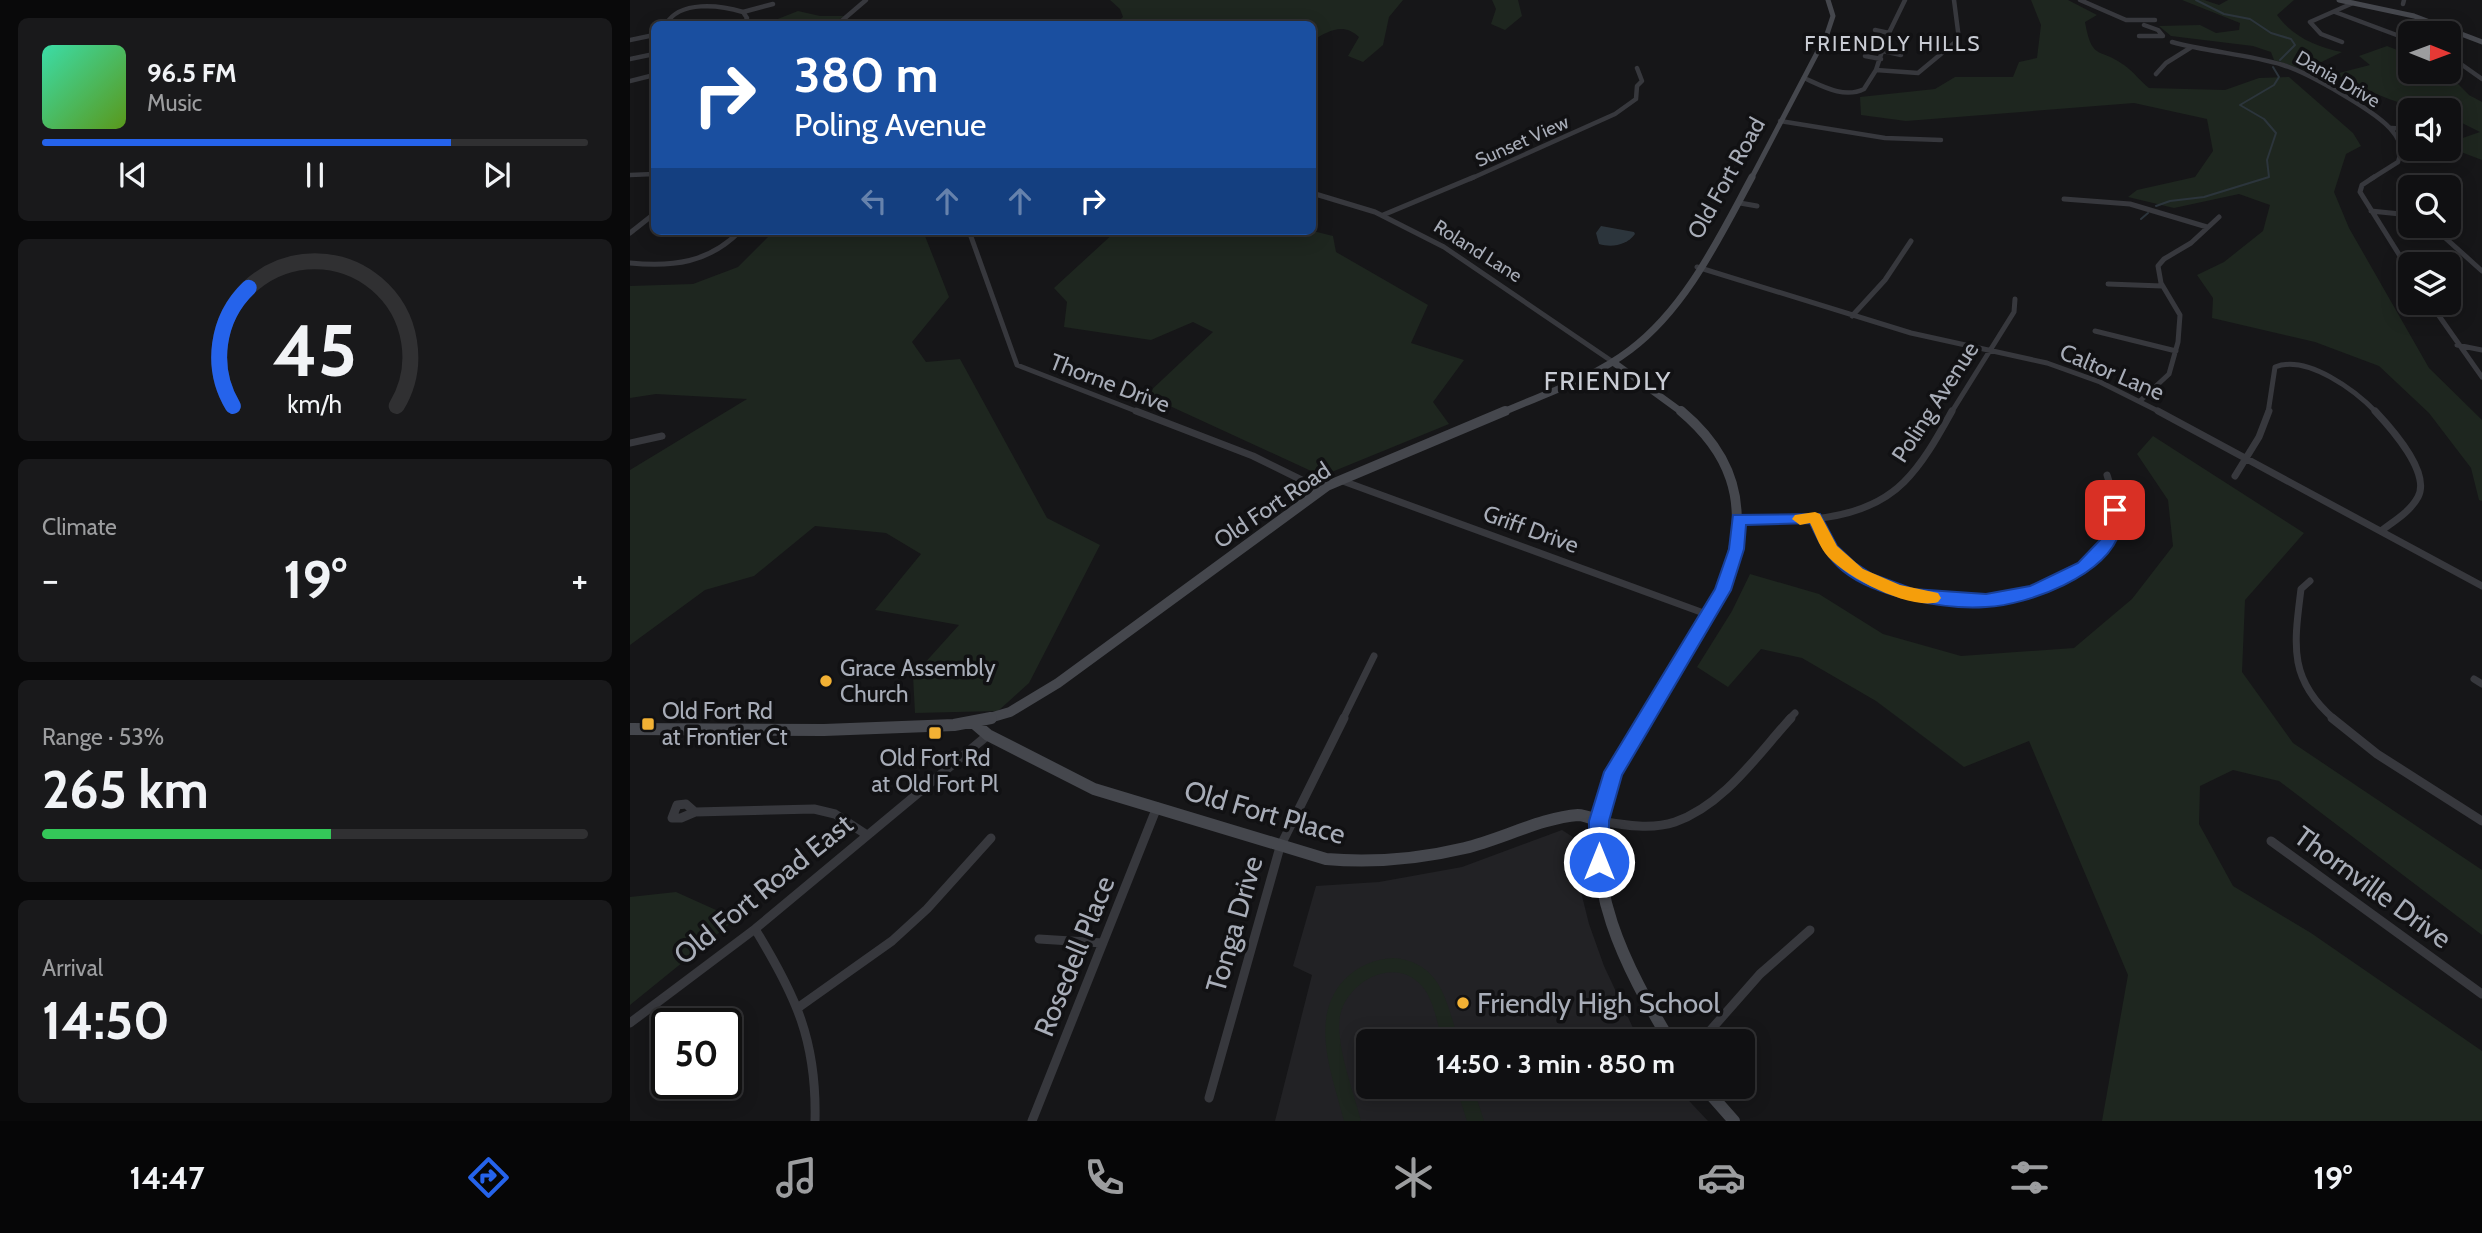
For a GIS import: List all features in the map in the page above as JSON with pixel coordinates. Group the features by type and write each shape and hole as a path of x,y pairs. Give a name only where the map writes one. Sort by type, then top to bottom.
{"main road":[{"name":"Old Fort Road","path":"630,729 824,730 974,723 1010,712 1043,693 1322,489 1551,392 1613,362 1659,326 1740,203 1833,21 1829,0"},
{"path":"2339,0 2424,19 2482,42"},
{"path":"1613,362 1674,407 1706,436 1721,459 1730,480 1738,519 1737,549 1732,566 1709,615 1620,759 1607,788 1599,821 1601,883 1613,926 1628,966 1664,1029"},
{"name":"Old Fort Place","path":"974,723 988,736 1094,789 1325,859 1358,862 1395,860 1465,848 1564,818 1581,815 1599,821"},
{"path":"1715,1099 1734,1121"}],"street":[{"path":"842,21 866,0"},
{"path":"1804,78 1842,92 1854,93 1866,87 1881,59 1886,39 1905,0"},
{"path":"1876,70 1918,73 1955,44 1960,34 1954,0"},
{"path":"2080,0 2108,14 2155,29 2163,36 2139,36"},
{"path":"2342,42 2321,34 2310,24 2315,17 2335,12 2353,3"},
{"path":"666,21 676,10 719,8 743,12 773,4"},
{"path":"743,12 747,18 746,21"},
{"path":"2335,12 2398,36"},
{"path":"2138,23 2155,20"},
{"path":"1875,30 1889,33"},
{"path":"630,40 651,36"},
{"path":"1875,37 1886,39"},
{"name":"Dania Drive","path":"2172,42 2296,70 2391,128 2399,139 2401,155 2398,162 2362,185 2360,192 2398,253"},
{"path":"2156,74 2166,63 2190,48"},
{"path":"1883,51 1901,55"},
{"path":"630,60 651,55"},
{"path":"1865,56 1881,59"},
{"path":"2461,64 2481,77"},
{"name":"Sunset View","path":"1382,215 1530,154 1615,114 1636,99 1637,86 1642,80 1637,68"},
{"path":"630,81 651,76"},
{"path":"1780,121 1885,138 1941,140"},
{"path":"2391,128 2398,128"},
{"path":"630,175 651,174"},
{"name":"Roland Lane","path":"1316,194 1382,215 1459,256 1613,362"},
{"path":"2064,199 2130,204 2207,227"},
{"path":"1740,203 1757,206"},
{"path":"2371,211 2398,214"},
{"path":"630,233 651,216"},
{"path":"2140,401 2168,376 2176,351 2180,313 2162,286 2157,270 2160,263 2191,243 2219,217"},
{"path":"630,263 669,265 700,260 724,248 736,235"},
{"name":"Thorne Drive","path":"971,235 1017,365 1253,456 1322,489"},
{"path":"2445,238 2482,271"},
{"path":"1853,316 1885,280 1911,241"},
{"name":"Caltor Lane","path":"1697,267 1928,338 1989,349 2067,370 2140,401 2482,586"},
{"path":"2108,284 2162,286"},
{"name":"Poling Avenue","path":"1738,519 1815,517 1863,507 1901,484 1947,421 1989,349 2014,313 2015,299"},
{"path":"2438,315 2482,377"},
{"path":"2095,331 2176,351"},
{"path":"2457,345 2482,350"},
{"path":"2235,476 2269,418 2275,367 2278,365 2312,370 2346,385 2360,396 2402,444 2419,471 2419,495 2381,531"},
{"path":"630,443 662,436"},
{"path":"1815,517 1824,540 1839,559 1857,573 1883,586 1928,597 2003,599 2033,591 2066,577 2084,567 2104,548 2113,531 2115,518 2114,502 2106,475"},
{"name":"Griff Drive","path":"1340,480 1709,615"},
{"path":"2310,582 2301,589 2295,649 2298,672 2311,696 2334,721 2357,738 2482,821"},
{"name":"Tonga Drive","path":"1209,1098 1280,846 1374,656"},
{"path":"1599,821 1646,825 1664,824 1689,816 1718,795 1795,713"},
{"name":"Old Fort Road East","path":"630,1023 755,929 988,736"},
{"name":"Rosedell Place","path":"1032,1121 1157,807"},
{"path":"695,812 814,809 835,814 867,835"},
{"path":"799,1007 892,941 927,909 991,838"},
{"name":"Thornville Drive","path":"2271,841 2482,994"},
{"path":"755,929 799,1007 814,1063 815,1121"},
{"path":"1712,1029 1760,974 1811,930"},
{"path":"1039,939 1103,943"}],"shaded area":[{"path":"1110,0 1403,0 1389,17 1383,45 1363,62 1348,56 1359,37 1342,29 1330,31 1316,38 1316,21 1118,21 1123,17 1120,9"},
{"path":"1492,0 1518,0 1522,16 1505,30 1491,24 1496,9"},
{"path":"2031,0 2068,0 2097,15 2085,22 2094,48 2124,65 2149,88 2225,90 2259,78 2289,77 2353,133 2361,146 2346,154 2334,192 2349,228 2429,368 2482,420 2482,501 2479,500 2471,468 2429,413 2379,366 2315,342 2212,318 2213,298 2197,275 2224,262 2263,231 2270,205 2239,194 2174,208 2128,197 2137,190 2195,177 2213,151 2207,119 2134,103 1906,121 1861,115 1860,97 1935,89 1955,77 2013,77 2019,62 2037,58 2041,25"},
{"path":"2182,0 2204,0 2219,5 2228,0 2294,0 2277,15 2283,23 2306,40 2342,52 2305,70 2274,60 2271,52 2253,46 2171,36 2159,26 2200,25 2216,33 2239,30 2240,23"},
{"path":"798,11 820,16 844,16 837,21 773,21"},
{"path":"2387,46 2398,50 2398,84 2458,84 2469,95 2482,102 2482,160 2461,152 2461,139 2480,132 2461,122 2461,98 2398,98 2398,102 2335,74 2370,65 2359,56"},
{"path":"1601,226 1635,234 1624,243 1599,244 1596,233"},
{"path":"1316,232 1333,236 1336,252 1428,305 1411,343 1464,360 1433,402 1449,424 1322,476 1146,395 1213,332 1193,322 1151,340 1064,327 1067,302 1054,288 1112,235 1316,235"},
{"path":"770,235 925,235 949,297 912,342 926,362 960,359 1047,518 1100,545 1029,683 998,711 915,713 913,676 959,625 875,610 921,554 886,533 815,526 754,576 705,590 630,645 630,470 747,399 656,394 630,398 630,286 693,284 738,267"},
{"path":"2153,436 2304,533 2245,600 2242,672 2293,743 2482,870 2482,935 2279,781 2233,770 2200,786 2199,824 2233,886 2311,933 2482,1051 2482,1121 2102,1121 2128,975 2029,741 1964,767 1876,701 1802,658 1761,649 1728,687 1697,667 1732,611 1750,574 1819,594 1883,634 1961,656 2074,648 2132,599 2173,546 2168,500 2137,454"},
{"name":"Friendly High School","path":"1562,830 1579,841 1578,880 1589,924 1604,966 1634,1029 1356,1029 1356,1099 1687,1099 1708,1121 1275,1121 1312,975 1293,966 1316,886 1379,882 1462,867"},
{"path":"676,892 736,919 630,1005 630,897"},
{"path":"1393,958 1409,961 1432,976 1440,986 1455,1029 1440,1029 1430,998 1422,986 1411,977 1386,973 1362,983 1344,1003 1340,1016 1340,1041 1361,1121 1344,1121 1326,1048 1327,1012 1333,995 1349,975 1379,960"},
{"path":"1460,1099 1477,1099 1484,1121 1467,1121"}],"waterway":[{"path":"2196,0 2224,14 2250,19 2271,33 2291,39 2295,45 2280,60"},
{"path":"2156,206 2170,201 2204,197 2269,177 2267,160 2276,133 2264,119 2240,105 2274,85 2279,77 2273,67"},
{"path":"2141,219 2148,213"}],"slow traffic":[{"path":"1800,519 1815,517 1831,550 1857,573 1898,591 1933,598"}],"place":[{"name":"Grace Assembly Church","path":"826,681"},
{"name":"Old Fort Rd at Frontier Ct","path":"648,724"},
{"name":"Old Fort Rd at Old Fort Pl","path":"935,733"},
{"name":"Friendly High School","path":"1463,1003"}],"district":[{"name":"FRIENDLY HILLS","path":"1893,43"},
{"name":"FRIENDLY","path":"1608,381"}],"route":[{"path":"1599,862 1599,821 1613,772 1640,724 1716,605 1737,549 1738,519 1815,517 1824,540 1839,559 1883,586 1912,595 1986,601 2033,591 2084,567 2108,542 2113,531 2115,510"}]}
